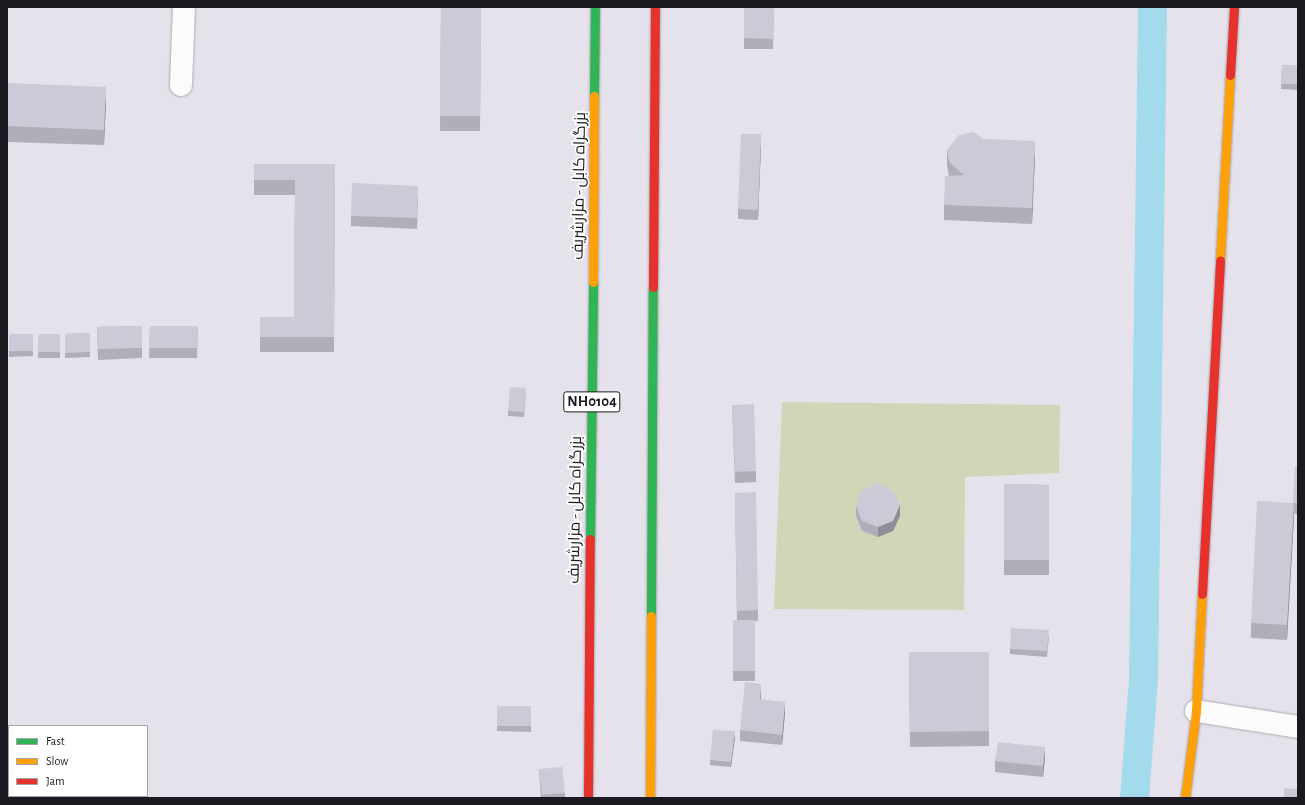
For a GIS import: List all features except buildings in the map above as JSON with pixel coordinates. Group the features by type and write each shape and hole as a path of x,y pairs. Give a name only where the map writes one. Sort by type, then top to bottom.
{"main road":[{"name":"بزرگراه کابل - مزارشریف","path":"588,798 595,7"},
{"path":"650,798 655,7"},
{"path":"1185,798 1196,711 1234,7"}],"street":[{"path":"181,85 184,7"},
{"path":"1196,711 1298,727"}],"green space":[{"path":"782,402 1060,405 1059,473 965,477 964,610 774,609"}],"waterway":[{"path":"1134,798 1143,679 1152,7"}],"traffic: fast":[{"path":"594,96 595,7"},
{"path":"590,539 593,282"},
{"path":"651,616 653,287"}],"traffic: slow":[{"path":"1220,260 1230,75"},
{"path":"593,282 594,96"},
{"path":"1185,798 1196,711 1202,594"},
{"path":"650,798 651,616"}],"traffic: jam":[{"path":"653,287 655,7"},
{"path":"1230,75 1234,7"},
{"path":"1202,594 1220,260"},
{"path":"588,798 590,539"}]}
